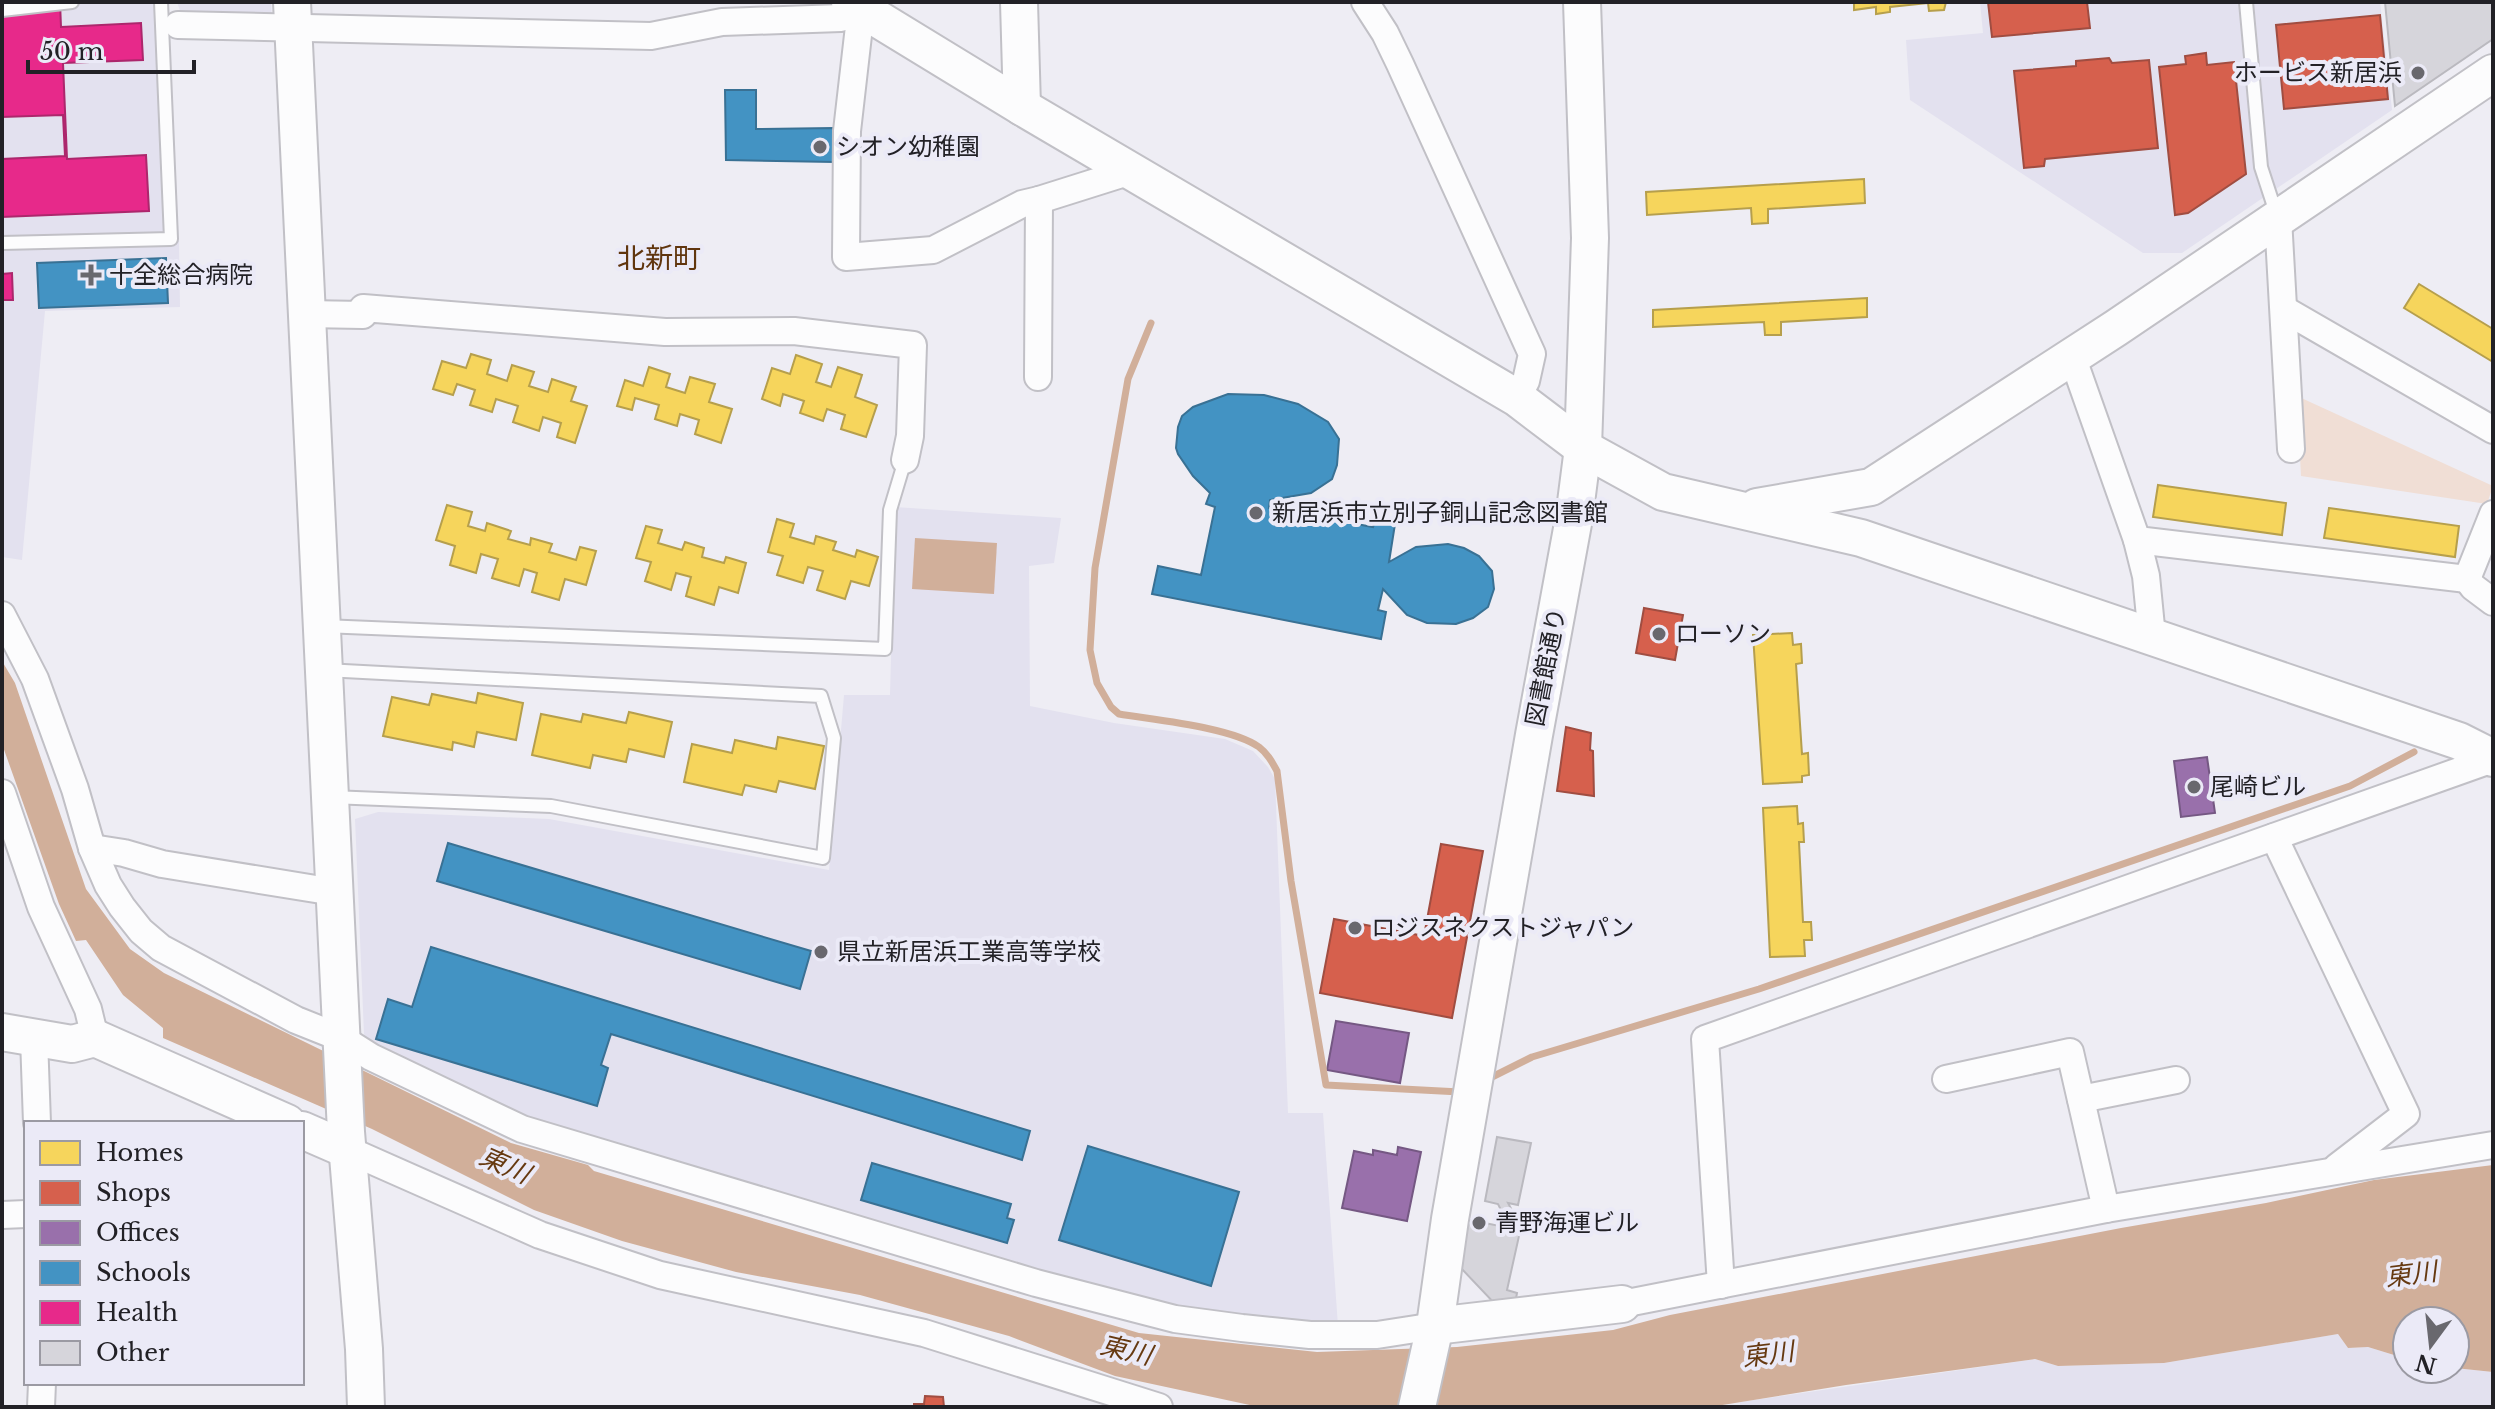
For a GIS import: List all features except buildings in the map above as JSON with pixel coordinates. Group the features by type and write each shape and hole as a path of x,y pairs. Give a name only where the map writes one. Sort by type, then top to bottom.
{"street":[{"path":"1019,2 1022,107"},
{"path":"1365,2 1400,64 1532,354 1526,381 1517,398"},
{"name":"図書館通り","path":"1417,1407 1435,1326 1450,1219 1574,518 1583,448 1590,238 1582,2"},
{"path":"856,5 1022,107 1517,398 1583,448 1663,492 1861,538 2459,741 2493,758"},
{"path":"178,25 293,14 651,36 722,22 841,18 856,5"},
{"path":"856,5 847,131 846,257 933,250 1022,204 1131,171"},
{"path":"293,14 322,669 347,1141 366,1407"},
{"path":"1741,510 1871,487 2493,73"},
{"path":"1038,377 1039,200"},
{"path":"2278,218 2291,449"},
{"path":"306,314 363,315 363,308 665,332 794,331 913,345 910,436 905,460"},
{"path":"2285,310 2493,430"},
{"path":"2072,356 2137,540 2146,576 2152,637"},
{"path":"1861,538 1859,512 1871,487"},
{"path":"2467,579 2493,514"},
{"path":"2137,540 2467,579 2493,602"},
{"path":"2,615 35,679 75,789 92,848 108,885 141,931 161,948 342,1048 371,1057 522,1129 1050,1287 1175,1319 1310,1335 1377,1335 1622,1304 2106,1209 2493,1145"},
{"path":"1721,1285 1705,1039 2493,758"},
{"path":"2,793 41,907 88,1009 95,1038"},
{"path":"2274,837 2406,1114 2334,1169"},
{"path":"92,848 162,864 334,892"},
{"path":"37,1121 18,1035 72,1044 95,1038 282,1121"},
{"path":"1946,1079 2070,1052 2106,1209"},
{"path":"2081,1099 2176,1080"},
{"path":"304,1130 347,1141 540,1235 660,1275 924,1333 1159,1407"},
{"path":"2,1215 24,1214"},
{"path":"41,1407 42,1385"}],"lane":[{"path":"2,10 72,2"},
{"path":"2,243 171,239 161,2"},
{"path":"2246,2 2261,167 2278,218"},
{"path":"320,626 885,649 890,510 905,460"},
{"path":"322,669 821,696 834,738 823,858 551,806 329,796"}],"shaded area":[{"name":"十全総合病院","path":"2,2 167,2 179,244 180,307 45,311 22,560 2,557"},
{"path":"177,2 271,2 272,23 183,20"},
{"path":"1980,2 2380,2 2392,110 2182,253 2143,253 1910,100 1906,40 1983,33"},
{"path":"2297,396 2493,486 2487,504 2301,476"},
{"name":"県立新居浜工業高等学校","path":"895,507 1061,518 1054,563 1029,566 1030,706 1114,723 1225,739 1253,751 1275,779 1288,1113 1323,1113 1338,1326 1205,1316 1065,1283 525,1123 368,1047 364,1034 355,819 378,812 549,819 829,870 844,695 890,695"},
{"path":"2338,1334 2348,1348 2368,1347 2391,1354 2391,1385 2471,1385 2471,1370 2493,1372 2493,1407 1740,1407 1740,1402 2035,1359 2058,1366 2164,1363"}],"water":[{"path":"915,538 997,543 994,594 912,589"},
{"name":"東川","path":"2,661 15,683 86,889 130,949 164,973 511,1143 588,1165 594,1171 1139,1333 1317,1352 1457,1347 1613,1330 1670,1315 2374,1180 2493,1165 2493,1372 2471,1370 2471,1305 2391,1305 2391,1354 2368,1347 2348,1348 2338,1334 2164,1363 2058,1366 2035,1359 1710,1407 1259,1407 1115,1376 1009,1336 860,1295 736,1272 622,1241 534,1210 372,1129 163,1038 163,1028 123,995 86,940 76,941 59,904 2,744"}],"waterway":[{"path":"1151,323 1128,379 1095,568 1090,650 1097,683 1111,707 1119,714 1230,734 1259,747 1277,771 1291,881 1326,1085 1460,1092"},
{"path":"1494,1076 1532,1057 1759,989 2350,786 2414,752"}],"place":[{"name":"ホービス新居浜","path":"2418,73"},
{"name":"シオン幼稚園","path":"820,147"},
{"name":"十全総合病院","path":"91,275"},
{"name":"新居浜市立別子銅山記念図書館","path":"1256,513"},
{"name":"ローソン","path":"1659,634"},
{"name":"尾崎ビル","path":"2194,787"},
{"name":"ロジスネクストジャパン","path":"1355,928"},
{"name":"県立新居浜工業高等学校","path":"821,952"},
{"name":"青野海運ビル","path":"1479,1223"}],"district":[{"name":"北新町","path":"659,258"}]}
